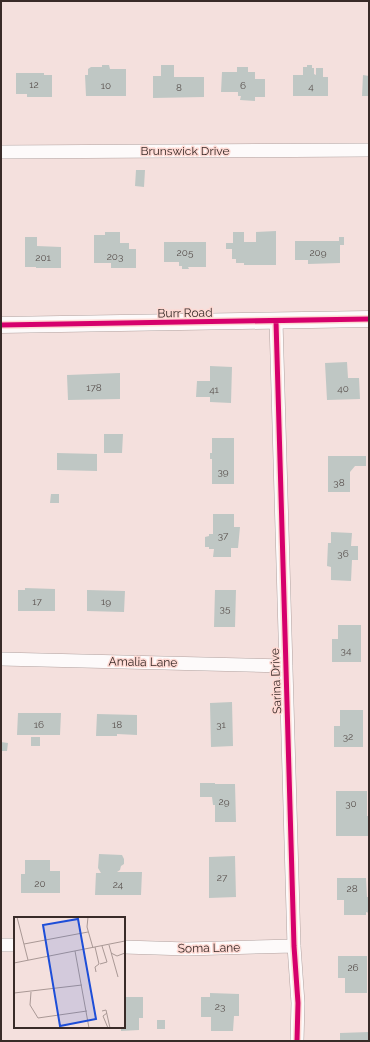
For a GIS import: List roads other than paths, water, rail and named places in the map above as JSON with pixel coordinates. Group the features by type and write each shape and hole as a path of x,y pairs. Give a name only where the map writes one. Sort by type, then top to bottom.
{"street":[{"name":"Brunswick Drive","path":"1,152 369,150"},
{"name":"Burr Road","path":"1,325 369,320"},
{"name":"Sarina Drive","path":"276,321 294,946 298,1003 297,1041"},
{"name":"Amalia Lane","path":"1,659 286,666"},
{"path":"1,945 14,946"},
{"name":"Soma Lane","path":"125,947 187,948 294,946"}]}
